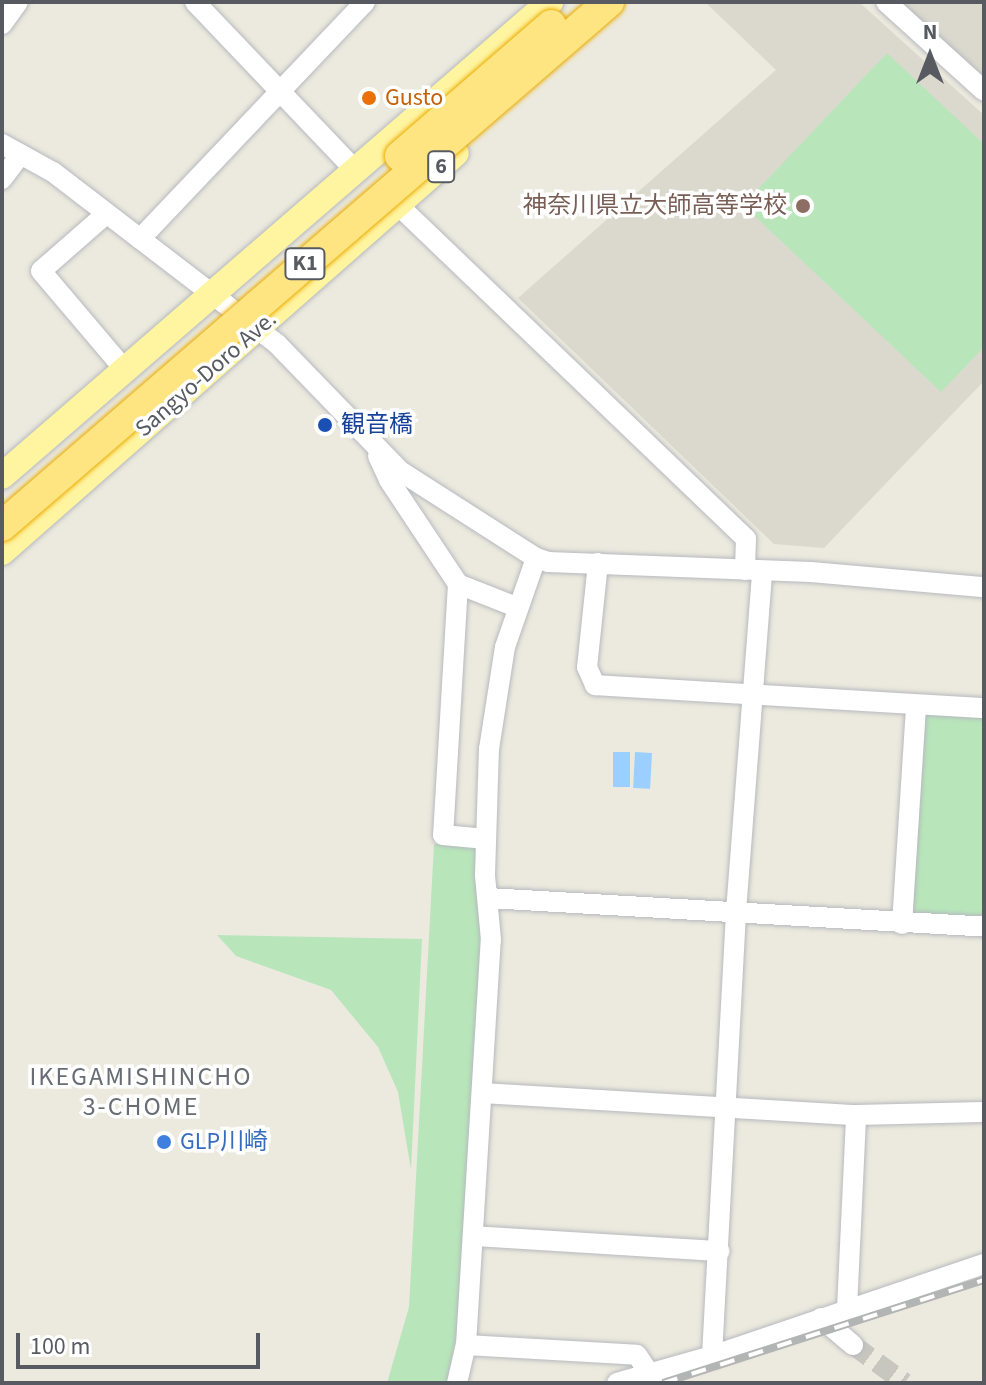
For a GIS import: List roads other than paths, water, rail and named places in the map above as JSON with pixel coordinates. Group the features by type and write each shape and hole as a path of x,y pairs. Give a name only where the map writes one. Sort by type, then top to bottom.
{"highway":[{"name":"K1","path":"2,499 577,2"},
{"name":"K1","path":"2,526 609,2"}],"main road":[{"name":"Sangyo-Doro Ave.","path":"2,552 398,205 622,2"},
{"name":"6","path":"2,476 544,4"}],"street":[{"path":"2,24 18,2"},
{"path":"195,2 355,170"},
{"path":"140,239 365,2"},
{"path":"886,2 984,91"},
{"path":"2,144 53,172 277,344 400,471 536,558 984,587"},
{"path":"2,179 21,154"},
{"path":"398,205 746,539 753,570 753,695 736,912 712,1356"},
{"path":"106,214 41,271 124,369"},
{"path":"371,441 389,480 458,584 516,607"},
{"path":"457,1383 466,1345 491,940 486,839 489,749 505,647 516,607 536,558"},
{"path":"598,563 587,667 595,685 984,708"},
{"path":"458,584 443,835 486,839"},
{"path":"902,924 916,705"},
{"path":"488,898 984,927"},
{"path":"482,1093 856,1115 984,1112"},
{"path":"847,1309 856,1115"},
{"path":"473,1236 720,1251"},
{"path":"617,1383 712,1356 984,1264"},
{"path":"821,1318 853,1345"},
{"path":"466,1345 637,1355 649,1373"}],"water":[{"path":"613,752 630,752 630,787 613,787"},
{"path":"635,752 652,753 650,789 633,788"}],"tunnel":[{"path":"853,1345 905,1383"}],"railway":[{"path":"663,1383 984,1280"}],"place":[{"name":"Gusto","path":"369,98"},
{"name":"神奈川県立大師高等学校","path":"803,206"},
{"name":"観音橋","path":"325,425"},
{"name":"GLP川崎","path":"164,1142"}],"district":[{"name":"IKEGAMISHINCHO 3-CHOME","path":"141,1092"}]}
